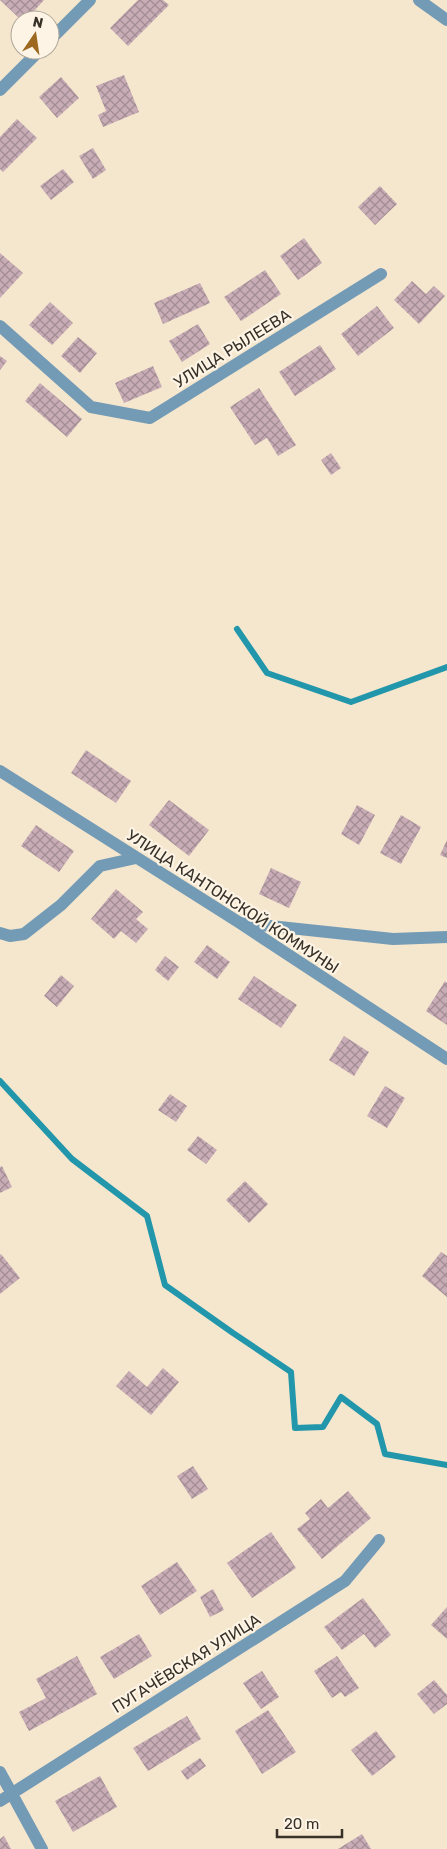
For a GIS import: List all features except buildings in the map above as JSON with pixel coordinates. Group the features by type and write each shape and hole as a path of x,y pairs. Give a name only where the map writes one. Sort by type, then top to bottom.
{"street":[{"path":"60,30 90,0"},
{"path":"419,0 447,20"},
{"path":"0,90 30,60"},
{"name":"УЛИЦА РЫЛЕЕВА","path":"0,326 91,408 150,418 381,274"},
{"name":"УЛИЦА КАНТОНСКОЙ КОММУНЫ","path":"0,771 240,923 447,1059"},
{"path":"0,933 10,936 24,934 61,905 100,866 136,858"},
{"path":"240,923 393,939 447,937"},
{"name":"ПУГАЧЁВСКАЯ УЛИЦА","path":"5,1798 345,1581 379,1540"},
{"path":"0,1772 5,1798 42,1849"}],"waterway":[{"path":"237,629 267,673 351,702 447,667"},
{"path":"0,1081 72,1159 147,1216 165,1285 291,1372 295,1428 323,1427 341,1397 377,1424 385,1454 447,1465"}]}
